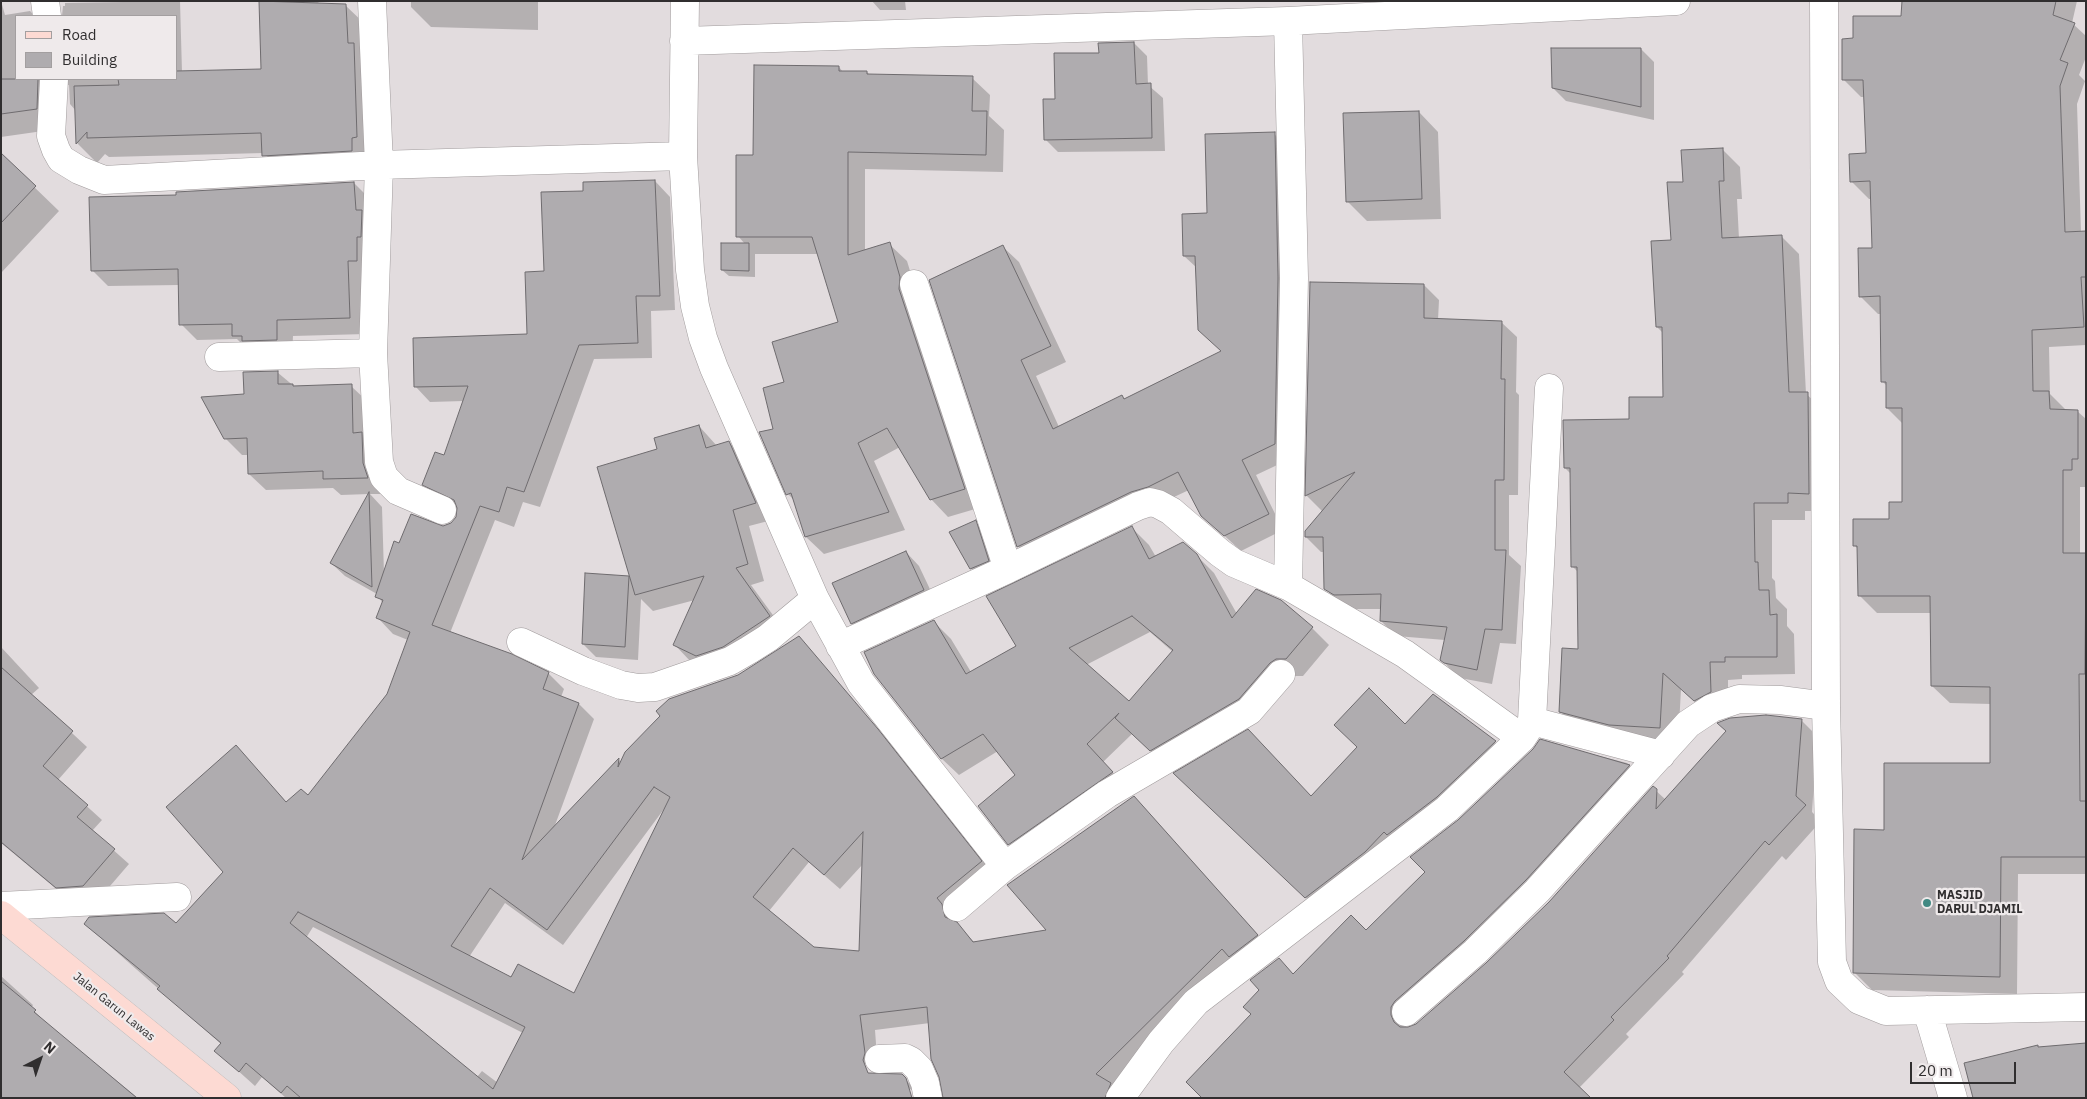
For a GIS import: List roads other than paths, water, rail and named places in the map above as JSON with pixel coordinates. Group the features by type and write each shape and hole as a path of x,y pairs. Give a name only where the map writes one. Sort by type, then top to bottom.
{"main road":[{"name":"Jalan Garun Lawas","path":"1,916 227,1098"}],"street":[{"path":"45,1 47,15"},
{"path":"372,1 379,164 373,353 380,470 389,483 398,491 442,510"},
{"path":"685,1 684,156 690,270 695,306 703,338 714,368 814,598 861,683 1005,866"},
{"path":"684,41 1288,21 1676,1"},
{"path":"1824,1 1826,706 1832,962 1839,981 1859,1000 1886,1011 2086,1007"},
{"path":"1288,21 1294,278 1288,586"},
{"path":"54,80 51,136 56,150 62,159 79,170 104,180 379,164 684,156"},
{"path":"914,284 1008,569"},
{"path":"219,357 373,353"},
{"path":"1120,1098 1161,1042 1196,1002 1447,809 1527,730 1549,388"},
{"path":"840,646 1150,502 1171,511 1220,554 1234,563 1288,586 1405,654 1527,730 1661,755"},
{"path":"521,642 583,671 621,685 638,688 655,687 730,661 749,650 814,598"},
{"path":"957,907 1005,866 1107,794 1249,711 1281,674"},
{"path":"1406,1012 1475,952 1537,891 1688,724 1712,708 1740,699 1780,700 1826,706"},
{"path":"1,906 177,897"},
{"path":"1927,1010 1953,1098"},
{"path":"879,1059 905,1058 911,1060 919,1069 926,1083 928,1098"}],"place":[{"name":"MASJID DARUL DJAMIL","path":"1927,903"}]}
